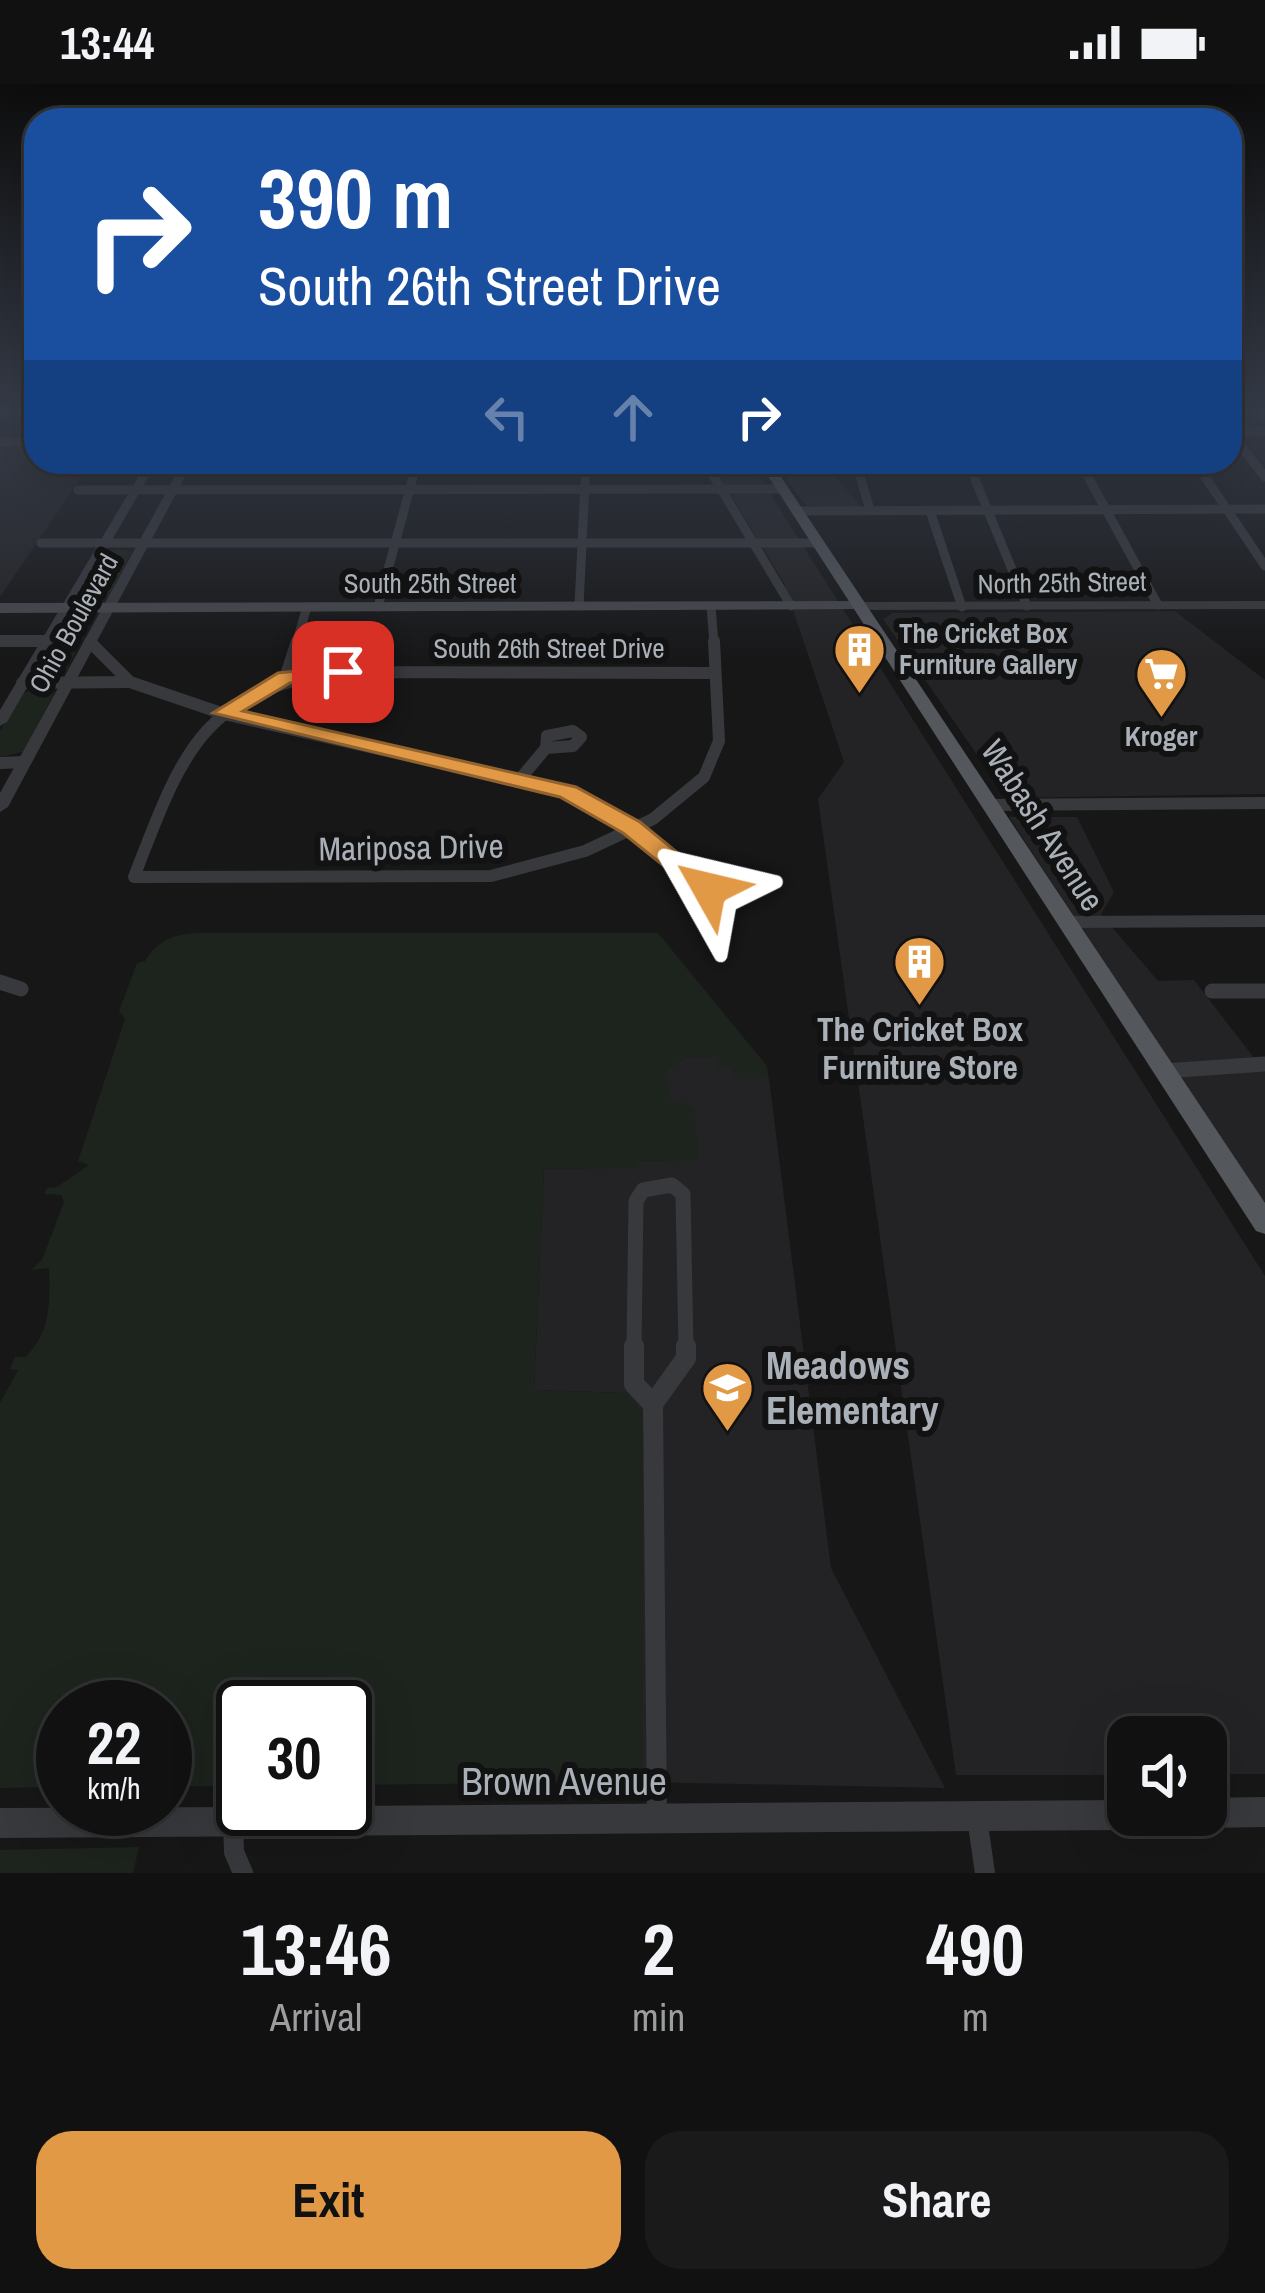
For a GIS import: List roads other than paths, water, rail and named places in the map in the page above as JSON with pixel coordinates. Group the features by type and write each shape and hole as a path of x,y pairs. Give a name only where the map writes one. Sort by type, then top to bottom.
{"main road":[{"name":"Wabash Avenue","path":"786,493 1265,1224"},
{"name":"South 25th Street","path":"0,608 860,606"}],"street":[{"name":"Ohio Boulevard","path":"0,722 6,701 22,683 133,493"},
{"name":"Ohio Boulevard","path":"0,806 171,493"},
{"path":"378,607 409,493"},
{"path":"579,606 584,493"},
{"path":"725,493 791,606"},
{"path":"865,493 870,510"},
{"path":"981,493 1027,607"},
{"path":"1097,493 1158,605"},
{"path":"1216,493 1265,566"},
{"path":"796,511 1265,509"},
{"path":"930,511 962,607"},
{"path":"41,543 818,543"},
{"name":"North 25th Street","path":"860,606 1265,605"},
{"name":"Mariposa Drive","path":"134,877 491,876 572,859 631,828 707,776 719,748 711,606"},
{"path":"285,677 307,607"},
{"path":"0,641 47,641"},
{"path":"90,642 130,682"},
{"name":"South 26th Street Drive","path":"134,877 179,763 224,713 285,677 343,672 715,673"},
{"path":"22,683 130,682 224,713 568,792 631,828 709,889 731,890"},
{"path":"520,779 546,748"},
{"path":"0,763 24,762"},
{"path":"989,805 1265,803"},
{"path":"1067,922 1265,921"},
{"path":"0,982 21,989"},
{"path":"1212,991 1265,991"},
{"path":"1164,1071 1265,1064"},
{"path":"652,1404 634,1384 636,1201 643,1190 672,1185 682,1194 686,1358 652,1404 657,1820"},
{"path":"1227,1814 1265,1813"},
{"name":"Brown Avenue","path":"372,1821 1107,1815"},
{"path":"977,1818 985,1873"},
{"name":"Brown Avenue","path":"0,1823 216,1822"},
{"path":"233,1836 243,1873"}],"place":[{"name":"The Cricket Box Furniture Gallery","path":"860,695"},
{"name":"Kroger","path":"1161,719"},
{"name":"The Cricket Box Furniture Store","path":"920,1008"},
{"name":"Meadows Elementary","path":"727,1433"}]}
